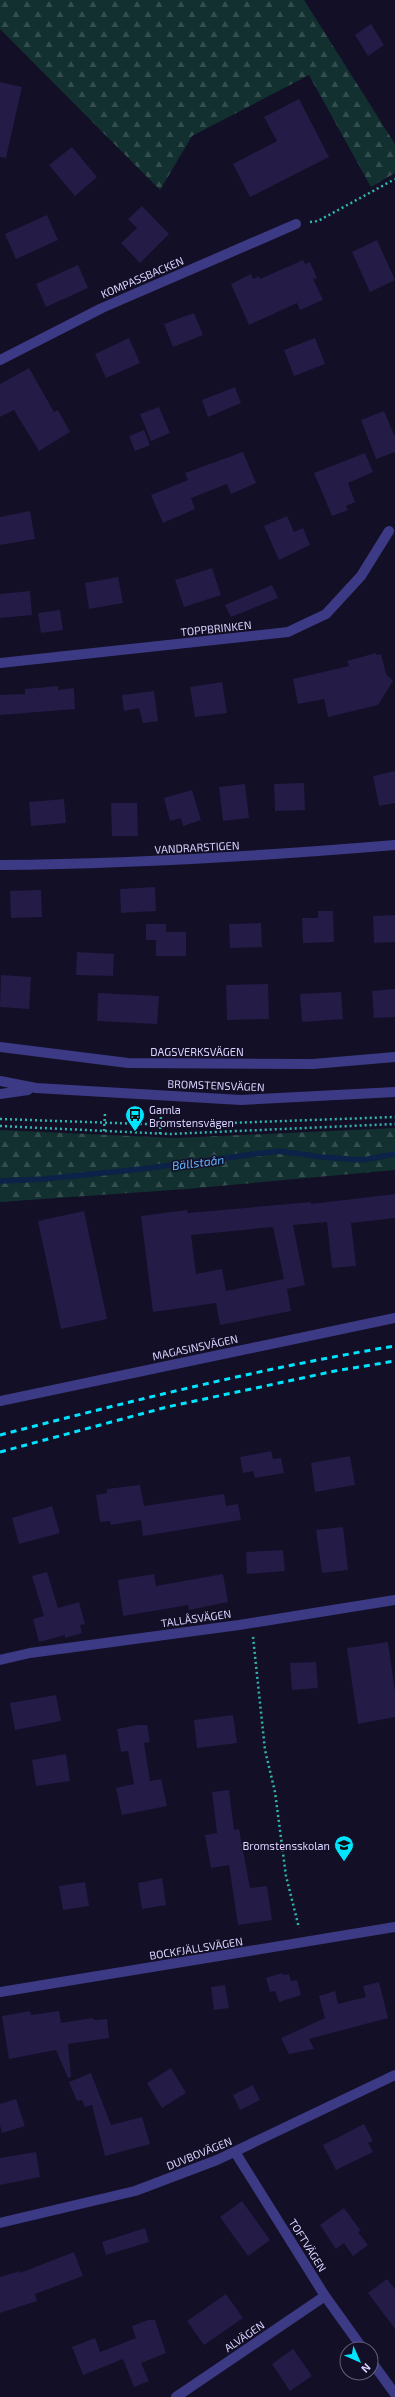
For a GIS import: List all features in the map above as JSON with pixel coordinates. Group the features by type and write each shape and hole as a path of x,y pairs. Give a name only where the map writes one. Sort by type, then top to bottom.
{"street":[{"name":"KOMPASSBACKEN","path":"0,360 102,308 296,224"},
{"name":"TOPPBRINKEN","path":"0,662 288,632 326,614 361,576 389,531"},
{"name":"VANDRARSTIGEN","path":"0,864 98,864 292,853 395,845"},
{"name":"DAGSVERKSVÄGEN","path":"0,1047 128,1063 313,1064 395,1057"},
{"name":"BROMSTENSVÄGEN","path":"0,1081 36,1088 241,1100 395,1092"},
{"name":"BROMSTENSVÄGEN","path":"0,1094 36,1088"},
{"name":"MAGASINSVÄGEN","path":"0,1401 395,1318"},
{"name":"TALLÅSVÄGEN","path":"0,1660 30,1653 251,1623 395,1600"},
{"name":"BOCKFJÄLLSVÄGEN","path":"0,1992 395,1927"},
{"name":"DUVBOVÄGEN","path":"0,2223 135,2191 235,2152 395,2076"},
{"name":"TOFTVÄGEN","path":"235,2152 325,2296 357,2341"},
{"name":"ALVÄGEN","path":"176,2397 325,2296"},
{"path":"379,2371 395,2394"}],"path":[{"path":"296,224 318,221 395,179"},
{"path":"104,1131 105,1113"},
{"path":"160,1134 161,1115"},
{"path":"0,1120 160,1125 395,1117"},
{"path":"0,1126 160,1134 395,1124"},
{"path":"251,1623 265,1750 276,1792 286,1876 302,1943"}],"green space":[{"path":"0,0 304,0 395,144 395,173 371,187 309,75 192,136 160,190 0,29"},
{"path":"395,1128 395,1170 186,1189 0,1202 0,1130 176,1138"}],"building":[{"path":"371,24 384,45 368,56 355,35"},
{"path":"0,82 22,87 6,158 0,157"},
{"path":"299,99 329,157 250,197 233,164 277,141 264,117"},
{"path":"72,147 97,177 75,196 49,165"},
{"path":"142,206 169,234 140,263 121,243 137,228 128,219"},
{"path":"47,215 58,240 16,259 5,234"},
{"path":"377,240 395,280 370,292 352,252"},
{"path":"303,260 305,264 310,262 317,278 313,279 323,300 300,310 297,303 249,325 231,284 251,274 253,279 259,276 260,279"},
{"path":"78,265 88,288 46,307 36,284"},
{"path":"194,313 203,335 173,347 164,324"},
{"path":"129,338 140,363 106,378 95,354"},
{"path":"315,338 325,364 294,376 284,350"},
{"path":"29,368 54,412 58,410 70,432 39,451 14,410 0,417 0,384"},
{"path":"235,387 241,403 208,417 202,400"},
{"path":"159,407 170,433 151,441 140,414"},
{"path":"384,411 395,437 395,452 376,459 361,420"},
{"path":"144,430 150,445 135,451 129,436"},
{"path":"243,452 256,483 231,494 227,484 191,498 195,509 163,523 151,495 188,480 185,473"},
{"path":"365,453 373,472 348,483 355,502 346,506 348,510 332,516 314,473"},
{"path":"30,511 35,539 0,545 0,517"},
{"path":"287,516 294,532 303,528 310,545 279,560 264,526"},
{"path":"212,568 221,595 184,607 175,580"},
{"path":"118,577 123,603 89,609 85,583"},
{"path":"272,585 278,598 231,617 225,605"},
{"path":"30,591 32,615 0,618 0,594"},
{"path":"60,610 63,630 41,633 38,613"},
{"path":"376,653 376,655 381,654 386,674 393,681 378,705 328,717 324,699 298,704 293,679 349,666 347,661"},
{"path":"222,682 227,713 195,717 190,687"},
{"path":"58,686 58,690 74,688 75,709 0,715 0,695 25,694 25,689"},
{"path":"154,691 158,721 143,723 139,708 124,711 122,695"},
{"path":"395,771 395,803 379,806 373,776"},
{"path":"304,783 305,810 275,811 274,784"},
{"path":"245,784 249,818 223,821 219,787"},
{"path":"192,790 201,820 183,826 181,818 170,821 164,798"},
{"path":"64,799 66,823 31,826 29,802"},
{"path":"111,803 137,803 138,836 112,836"},
{"path":"155,887 156,911 121,913 120,889"},
{"path":"41,890 42,917 11,918 10,891"},
{"path":"318,911 333,911 334,942 303,943 302,918 318,918"},
{"path":"395,915 395,942 374,943 373,916"},
{"path":"261,923 262,947 230,948 229,924"},
{"path":"146,924 166,924 166,932 186,932 186,956 156,956 156,940 146,940"},
{"path":"77,952 114,954 113,976 76,975"},
{"path":"1,975 31,977 29,1009 0,1007"},
{"path":"268,984 269,1019 227,1020 226,985"},
{"path":"395,989 395,1017 374,1018 372,991"},
{"path":"341,992 343,1019 302,1022 300,994"},
{"path":"98,993 159,996 157,1024 97,1021"},
{"path":"395,1194 395,1218 351,1223 356,1266 332,1268 327,1222 293,1225 305,1285 287,1289 291,1311 220,1325 216,1303 153,1312 141,1216 187,1210 188,1213 311,1202 311,1204","holes":["273,1227 284,1279 226,1291 222,1269 196,1274 191,1235"]},
{"path":"84,1211 107,1319 61,1329 38,1221"},
{"path":"271,1451 273,1459 281,1458 284,1473 255,1478 253,1471 243,1473 240,1457"},
{"path":"350,1456 355,1485 315,1492 311,1463"},
{"path":"140,1485 144,1506 224,1494 226,1506 238,1504 241,1520 143,1536 141,1520 111,1525 110,1521 100,1522 96,1495 107,1493 107,1489"},
{"path":"52,1506 60,1533 19,1544 12,1518"},
{"path":"343,1527 348,1570 322,1573 316,1530"},
{"path":"283,1550 285,1571 247,1574 246,1552"},
{"path":"47,1572 58,1608 79,1602 85,1624 80,1625 82,1633 65,1638 65,1635 39,1642 33,1619 44,1616 32,1576"},
{"path":"154,1574 156,1586 223,1574 228,1602 189,1610 188,1605 123,1616 118,1580"},
{"path":"388,1642 395,1692 395,1717 358,1724 347,1648"},
{"path":"316,1662 318,1688 292,1690 290,1663"},
{"path":"56,1695 61,1721 15,1730 10,1703"},
{"path":"233,1715 237,1743 197,1748 194,1720"},
{"path":"147,1725 150,1742 144,1743 150,1781 161,1779 167,1806 122,1815 116,1788 134,1784 128,1751 121,1752 117,1729"},
{"path":"66,1754 70,1781 36,1786 32,1760"},
{"path":"229,1790 234,1830 239,1829 250,1888 267,1886 272,1920 238,1925 229,1865 211,1868 205,1835 217,1833 212,1792"},
{"path":"162,1878 166,1905 142,1909 138,1883"},
{"path":"85,1882 89,1906 63,1910 59,1886"},
{"path":"282,1973 283,1975 289,1974 291,1981 297,1980 301,1995 279,2002 275,1991 270,1992 266,1978"},
{"path":"379,1982 388,2018 309,2039 314,2049 289,2054 281,2038 325,2018 319,1996 335,1991 338,2004 366,1997 363,1986"},
{"path":"225,1985 229,2008 214,2010 211,1987"},
{"path":"30,2011 31,2015 59,2011 61,2023 93,2018 94,2020 107,2019 109,2038 68,2044 71,2077 68,2078 56,2050 9,2059 2,2016"},
{"path":"171,2068 186,2093 162,2108 147,2083"},
{"path":"91,2073 111,2125 142,2117 150,2144 105,2156 92,2105 85,2107 82,2100 77,2101 69,2082"},
{"path":"253,2085 260,2100 240,2110 233,2095"},
{"path":"16,2099 25,2126 2,2133 0,2125 0,2104"},
{"path":"364,2124 373,2141 368,2143 373,2152 336,2170 323,2145"},
{"path":"36,2152 40,2177 0,2185 0,2158"},
{"path":"242,2201 270,2240 248,2256 220,2217"},
{"path":"344,2208 361,2231 358,2232 368,2245 353,2256 344,2243 336,2249 320,2225"},
{"path":"145,2228 149,2242 106,2255 102,2242"},
{"path":"74,2252 83,2276 35,2294 37,2301 0,2313 0,2277 20,2271 20,2273"},
{"path":"387,2279 395,2289 395,2329 368,2293"},
{"path":"226,2294 243,2318 204,2345 187,2321"},
{"path":"148,2320 155,2320 166,2353 141,2363 149,2381 134,2387 123,2359 83,2375 72,2347 95,2338 100,2352 136,2338 132,2326"},
{"path":"293,2349 312,2376 290,2391 272,2364"}],"waterway":[{"name":"Bällstaån","path":"0,1181 44,1179 141,1169 278,1151 322,1157 363,1160 395,1154"}],"railway":[{"path":"0,1435 246,1375 296,1364 395,1346"},
{"path":"0,1452 167,1407 335,1371 395,1361"}],"place":[{"name":"Gamla Bromstensvägen","path":"135,1132"},
{"name":"Bromstensskolan","path":"344,1862"}]}
